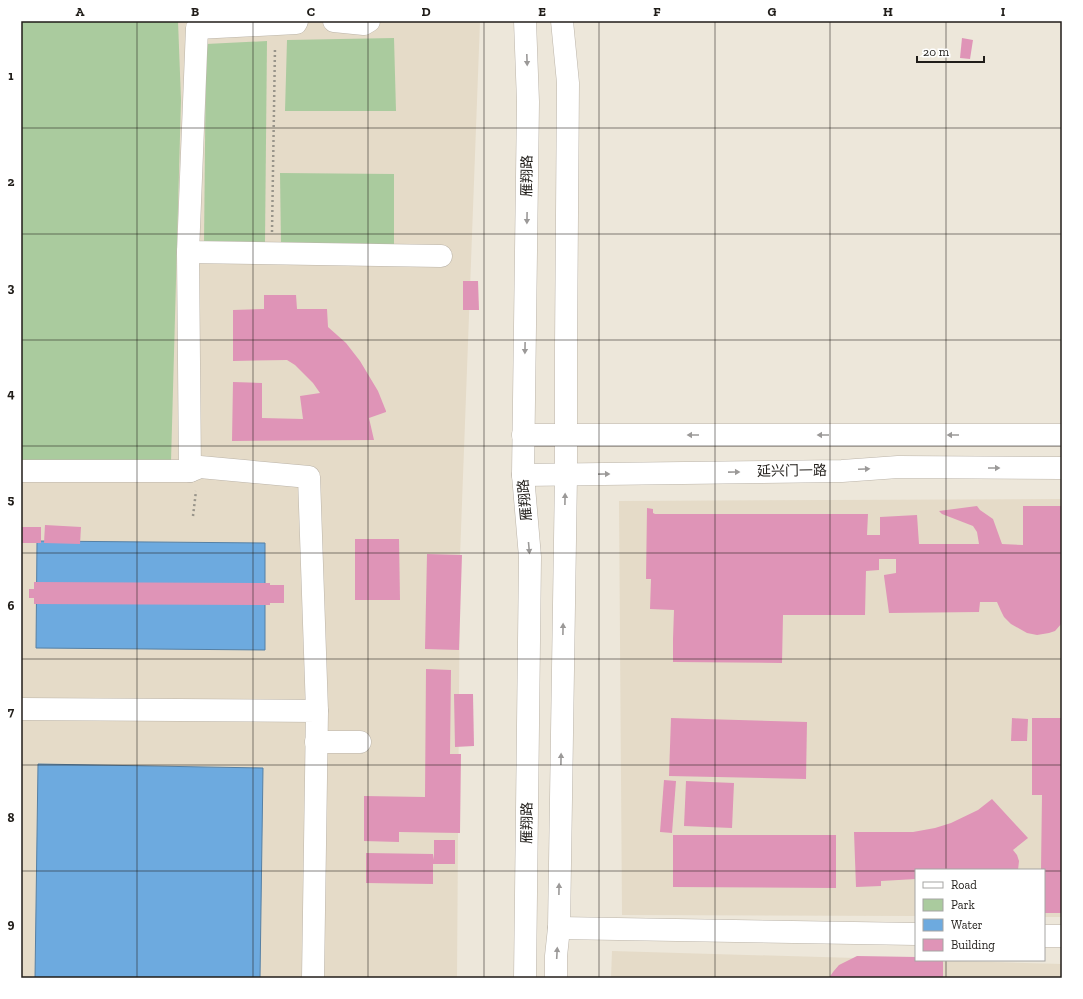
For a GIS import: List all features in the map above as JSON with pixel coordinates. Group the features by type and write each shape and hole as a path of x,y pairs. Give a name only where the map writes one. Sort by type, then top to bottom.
{"main road":[{"path":"190,470 188,252 197,28 296,23 297,21"},
{"path":"334,21 364,24 369,21"},
{"name":"雁翔路","path":"525,21 528,102 523,475 530,557 525,978"},
{"path":"556,978 556,956 559,928 566,475 568,83 562,21"},
{"path":"188,252 441,256"},
{"path":"523,435 1062,435"},
{"path":"21,471 190,470 200,467 309,476 317,711 313,978"},
{"name":"延兴门一路","path":"523,475 842,471 898,468 1062,468"},
{"path":"21,709 317,711"},
{"path":"316,742 360,742"},
{"path":"559,928 915,934"},
{"path":"1045,936 1062,936"}],"path":[{"path":"272,254 275,24"}],"shaded area":[{"path":"21,21 480,21 460,557 457,978 21,978"},
{"path":"1062,499 1062,917 1045,917 1045,869 915,869 915,916 622,915 619,501"},
{"path":"612,951 915,960 915,961 1062,964 1062,978 611,978"}],"green space":[{"path":"21,21 178,21 181,100 171,462 21,461"},
{"path":"394,38 396,111 285,111 287,40"},
{"path":"267,41 265,242 204,245 206,44"},
{"path":"280,173 394,174 394,245 281,246"}],"water":[{"path":"37,541 265,543 265,650 36,648"},
{"path":"38,764 263,768 260,978 35,978"}],"building":[{"path":"962,38 973,40 970,59 960,58"},
{"path":"463,281 478,281 479,310 463,310"},
{"path":"264,295 296,295 297,309 327,309 328,327 346,343 360,361 378,391 386,411 369,418 374,440 232,441 233,382 262,383 262,418 303,419 300,396 320,393 313,383 295,365 287,360 233,361 233,310 264,309"},
{"path":"977,506 980,510 993,519 1002,544 1023,545 1023,506 1062,506 1062,623 1055,631 1037,635 1027,633 1011,624 1004,617 997,602 980,602 979,612 889,613 884,575 896,573 896,559 879,559 879,570 866,571 865,615 783,615 782,663 673,662 674,610 650,609 651,579 646,579 647,508 653,509 653,513 655,514 868,514 867,535 880,535 880,517 917,515 919,544 979,544 977,532 973,526 942,514 939,511"},
{"path":"45,525 81,527 80,544 44,543"},
{"path":"21,527 41,527 41,543 21,543"},
{"path":"355,539 399,539 400,600 355,600"},
{"path":"427,554 462,555 459,650 425,649"},
{"path":"34,582 270,583 270,585 284,585 284,603 270,603 270,605 34,604 34,598 29,598 29,589 34,589"},
{"path":"426,669 451,670 450,754 461,754 460,833 399,832 399,842 364,841 364,796 425,797"},
{"path":"454,694 473,694 474,746 455,747"},
{"path":"671,718 807,722 806,779 669,776"},
{"path":"1012,718 1028,719 1027,741 1011,741"},
{"path":"1032,718 1062,718 1062,913 1045,913 1045,869 1041,869 1042,795 1032,795"},
{"path":"664,780 676,781 672,833 660,832"},
{"path":"686,781 734,783 732,828 684,826"},
{"path":"992,799 1028,838 1013,850 1019,861 1018,869 915,869 915,879 881,881 881,886 856,887 854,832 913,832 951,823 978,810"},
{"path":"673,835 836,835 836,888 673,887"},
{"path":"434,840 455,840 455,864 433,864 433,884 366,883 366,853 433,854 434,860"},
{"path":"857,956 915,957 915,961 943,961 943,978 829,978 839,965"}]}
